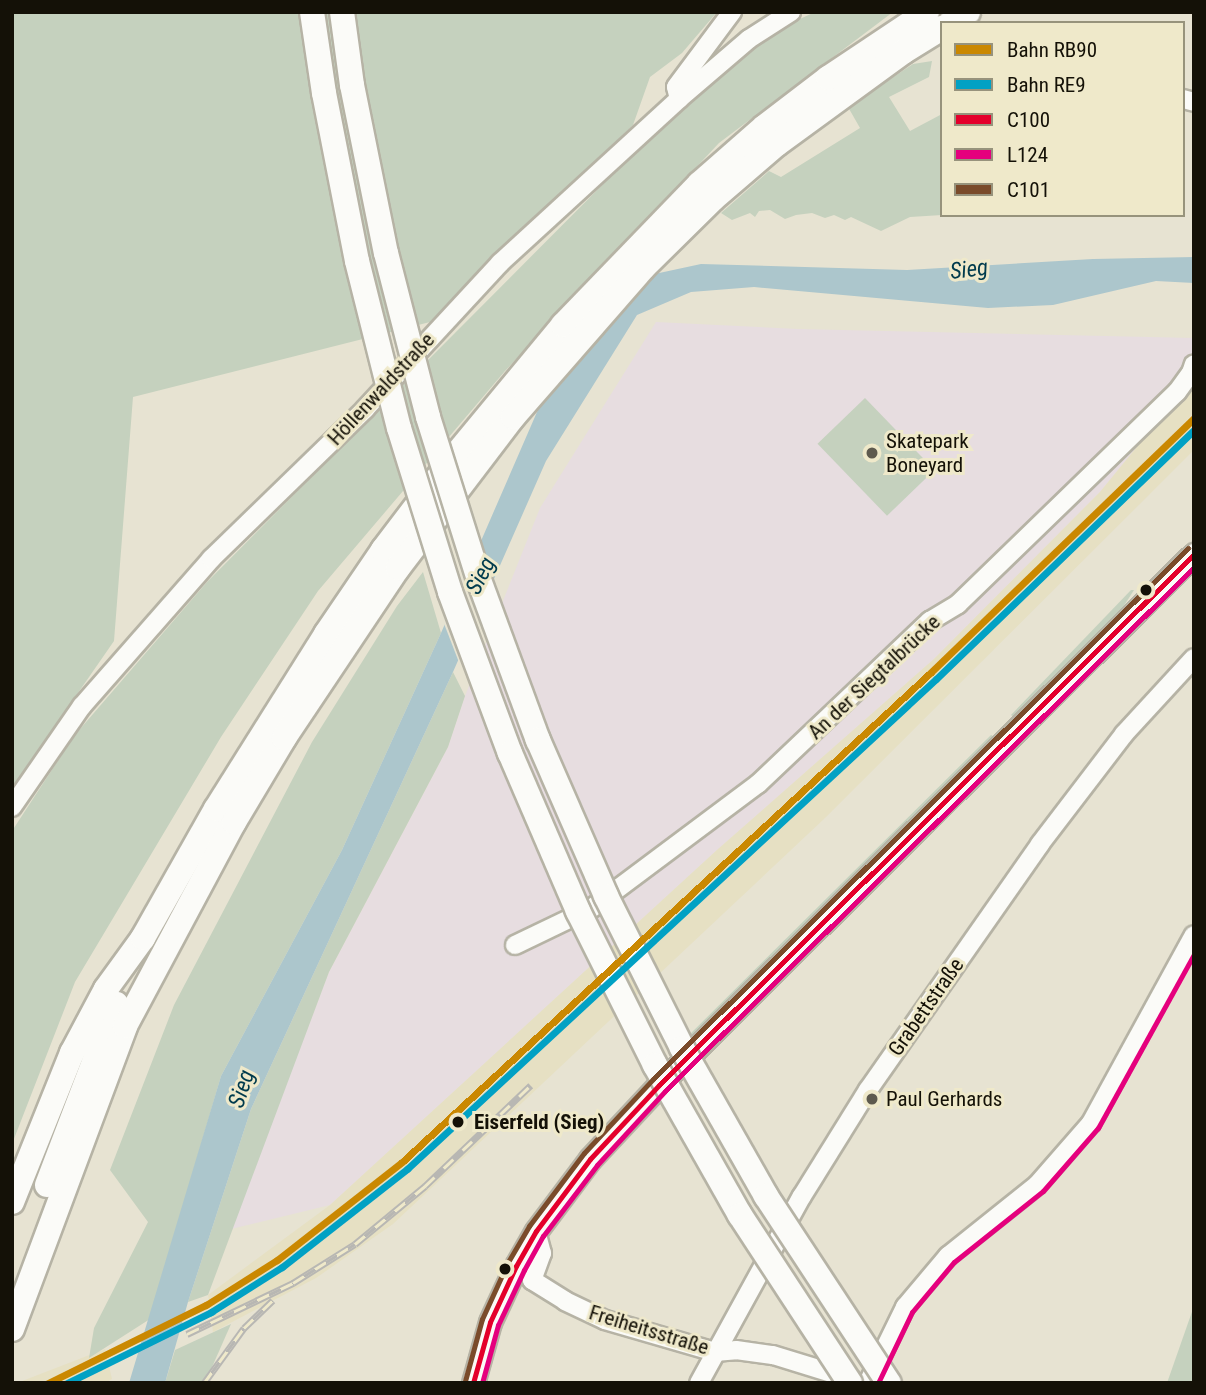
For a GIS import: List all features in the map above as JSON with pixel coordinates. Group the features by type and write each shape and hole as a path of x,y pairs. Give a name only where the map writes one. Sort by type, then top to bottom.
{"highway":[{"path":"312,12 324,93 357,261 399,428 450,592 510,754 578,912 655,1065 740,1215 850,1383"},
{"path":"342,12 352,85 386,253 428,417 479,580 538,740 606,896 682,1048 766,1196 889,1383"},
{"path":"12,1329 48,1226 125,1026 227,833 340,650 457,489 574,344 764,127 828,78 927,12"},
{"path":"12,1202 72,1053 106,989 143,938 268,724 383,550 450,463 563,325 706,192 777,144 840,96 940,29"},
{"path":"12,1282 77,1099 143,938"},
{"path":"12,1304 48,1226"}],"main road":[{"path":"473,1383 491,1322 516,1266 536,1231 590,1158 659,1086 1194,554"}],"street":[{"path":"679,99 676,87 733,12"},
{"name":"Höllenwaldstraße","path":"12,807 82,706 211,559 365,409 500,263 679,99 749,39 791,12"},
{"name":"An der Siegtalbrücke","path":"515,945 592,908 758,784 930,621 967,595 1177,392 1191,373 1194,363"},
{"name":"Grabettstraße","path":"699,1383 802,1196 868,1090 1049,833 1124,734 1194,659"},
{"path":"868,1383 905,1307 948,1256 1037,1185 1091,1123 1194,935"},
{"name":"Freiheitsstraße","path":"536,1231 542,1253 532,1280 565,1301 605,1320 715,1352 736,1350 773,1355 863,1383"}],"shaded area":[{"path":"656,322 798,329 1194,338 1194,377 1100,492 934,659 717,850 330,1205 231,1229 329,972 448,747 465,696 540,508"},
{"path":"1194,377 1194,450 824,819 393,1224 316,1278 213,1332 208,1295 330,1205 717,850 934,659 1100,492"},
{"path":"105,1349 112,1379 105,1383 17,1383"}],"green space":[{"path":"12,12 717,12 682,53 650,77 633,125 434,321 133,397 114,641 12,788"},
{"path":"815,12 893,12 719,143 505,371 318,591 221,737 75,982 12,1144 12,831 74,736 207,582 661,126 763,36"},
{"path":"932,61 929,77 889,97 910,131 940,115 940,215 910,217 881,231 851,217 845,220 834,215 825,218 812,213 785,219 770,210 759,211 755,217 750,213 732,220 721,213 769,171 781,177 860,128 848,107 913,64"},
{"name":"Skatepark Boneyard","path":"865,398 934,470 887,516 818,444"},
{"path":"423,572 441,633 342,850 221,1076 150,1319 89,1358 94,1328 148,1222 110,1170 174,1005 312,742 397,606"},
{"path":"1131,590 1134,590 1120,612 1015,718 1011,715"},
{"path":"453,672 465,696 448,747 329,972 208,1295 188,1302 251,1109"},
{"path":"991,735 995,737 674,1059 670,1054"},
{"path":"1194,1306 1194,1383 1167,1383"},
{"path":"231,1324 205,1383 165,1383 175,1350"}],"water":[{"name":"Sieg","path":"1194,257 1194,283 1156,281 1053,305 988,308 754,287 691,292 637,315 546,461 453,672 251,1109 188,1302 165,1383 129,1383 221,1076 342,850 441,633 537,412 579,339 636,278 701,264 907,270 1093,259"}],"pier":[{"path":"479,539 495,586 460,665 443,621"}],"railway":[{"path":"187,1334 293,1283 355,1244 425,1186 531,1085"},
{"path":"204,1383 244,1328 273,1300"}],"rail line":[{"name":"RB90","path":"48,1383 206,1305 277,1260 402,1162 930,673 1194,418"},
{"name":"RE9","path":"67,1383 211,1312 282,1267 407,1169 936,679 1194,430"}],"transit line":[{"name":"C101","path":"465,1381 482,1319 508,1262 529,1226 584,1153 653,1079 1188,548"},
{"name":"C100","path":"473,1383 490,1322 516,1266 536,1231 590,1159 659,1085 1194,554"},
{"name":"L124","path":"482,1383 498,1325 524,1270 543,1236 597,1165 665,1091 1194,567"},
{"name":"L124","path":"878,1383 912,1312 954,1262 1043,1191 1098,1128 1194,954"}],"place":[{"name":"Skatepark Boneyard","path":"872,453"},
{"name":"Paul Gerhards","path":"872,1099"},
{"name":"Eiserfeld (Sieg)","path":"458,1122"}]}
